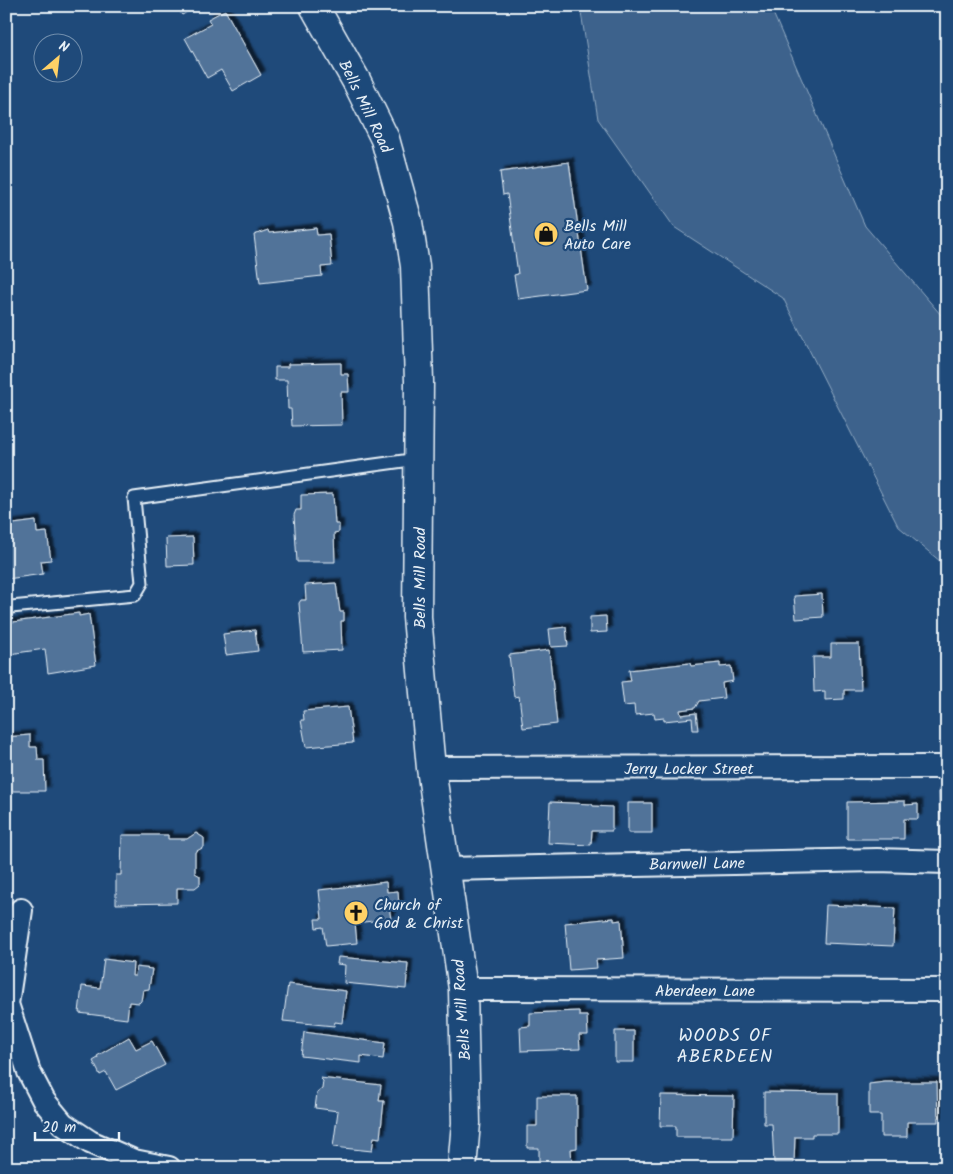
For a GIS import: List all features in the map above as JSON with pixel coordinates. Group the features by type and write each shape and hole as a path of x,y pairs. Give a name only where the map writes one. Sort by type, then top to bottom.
{"street":[{"name":"Bells Mill Road","path":"314,6 357,82 385,139 408,222 415,266 419,382 417,617 431,768 463,989 466,1123 462,1168"},
{"name":"Jerry Locker Street","path":"431,768 947,767"},
{"name":"Barnwell Lane","path":"446,868 877,860 947,862"},
{"path":"21,910 7,1004 29,1072 44,1101 63,1124 90,1142 134,1160 169,1168"},
{"name":"Aberdeen Lane","path":"463,989 947,990"}],"lane":[{"path":"10,607 135,595 142,583 134,498 418,458"}],"shaded area":[{"path":"580,6 770,6 865,226 947,322 947,567 898,526 783,298 674,227 598,119"}],"building":[{"path":"176,6 197,6 182,15"},
{"path":"225,10 261,75 233,91 221,70 207,78 185,38 211,24 208,19"},
{"name":"Bells Mill Auto Care","path":"569,162 587,290 518,299 514,275 518,274 507,194 503,195 500,172"},
{"path":"316,228 317,235 329,234 332,266 321,267 322,276 260,283 254,235 268,230 269,233"},
{"path":"341,363 341,374 348,374 349,392 341,392 342,425 292,426 291,409 288,409 287,380 275,380 275,367 288,367 288,364"},
{"path":"333,494 335,524 339,524 339,532 334,533 335,562 297,562 294,515 296,510 301,510 301,495"},
{"path":"36,521 37,533 47,532 51,560 41,561 43,574 7,579 6,525"},
{"path":"193,537 194,565 167,566 166,538"},
{"path":"336,583 340,612 344,612 344,621 341,621 342,650 303,652 299,603 301,600 306,600 305,585"},
{"path":"822,594 823,617 796,619 794,596"},
{"path":"79,613 79,616 89,614 96,665 48,673 45,649 9,654 6,623"},
{"path":"606,616 607,632 590,633 590,617"},
{"path":"566,627 568,646 551,647 549,629"},
{"path":"255,630 258,651 226,655 223,634"},
{"path":"831,644 859,644 861,690 844,690 844,699 825,700 825,691 814,692 813,657 831,657"},
{"path":"549,650 557,724 523,728 519,696 514,697 509,655"},
{"path":"690,663 691,666 720,663 720,667 731,666 733,681 722,683 724,698 699,701 695,708 680,710 681,715 696,713 698,730 693,730 692,718 664,721 664,718 655,719 654,713 635,715 634,705 624,706 621,682 631,681 629,670"},
{"path":"348,707 353,743 306,747 301,720 304,720 303,711"},
{"path":"30,735 30,747 37,747 38,760 44,760 45,791 6,791 6,737"},
{"path":"939,789 947,789 947,850 943,850 942,840 940,840"},
{"path":"905,801 905,805 918,804 918,819 904,819 904,839 847,839 847,802"},
{"path":"550,802 612,807 612,831 592,831 591,845 548,843"},
{"path":"628,803 652,803 652,833 628,833"},
{"path":"196,833 204,838 204,847 195,852 195,873 200,876 200,884 195,888 177,888 177,903 116,904 116,875 121,875 122,835 168,835 168,839 187,839"},
{"name":"Church of God & Christ","path":"386,882 387,892 398,891 399,906 389,907 391,919 355,923 357,943 326,946 323,927 316,928 315,919 322,919 319,890"},
{"path":"826,905 895,908 893,946 824,943"},
{"path":"614,918 614,921 621,920 624,958 596,960 597,968 569,970 565,923"},
{"path":"338,957 408,963 406,989 344,983 345,965 337,964"},
{"path":"104,959 133,963 132,976 135,976 136,967 152,969 149,989 143,990 139,1003 129,1002 127,1019 79,1013 82,986 100,988"},
{"path":"288,984 346,991 342,1023 335,1022 334,1026 283,1021"},
{"path":"579,1011 579,1016 587,1016 588,1035 579,1035 580,1049 521,1051 520,1027 530,1026 530,1013"},
{"path":"615,1031 634,1031 634,1062 615,1062"},
{"path":"304,1032 385,1043 383,1059 361,1056 361,1063 301,1056"},
{"path":"129,1037 136,1049 152,1041 165,1065 116,1090 106,1072 100,1075 93,1061 98,1058 97,1056"},
{"path":"320,1078 381,1085 379,1101 384,1101 380,1138 374,1137 372,1151 333,1147 338,1111 315,1108 317,1093 322,1089 323,1081"},
{"path":"885,1082 937,1082 938,1122 907,1122 907,1137 881,1137 881,1115 869,1115 869,1084"},
{"path":"764,1092 838,1093 838,1134 812,1134 812,1137 795,1137 794,1163 774,1163 772,1124 764,1124"},
{"path":"661,1095 734,1096 733,1137 676,1137 676,1126 660,1126"},
{"path":"537,1096 577,1096 577,1148 571,1149 572,1164 539,1165 539,1148 527,1148 527,1126 537,1126"}],"place":[{"name":"Bells Mill Auto Care","path":"546,234"},
{"name":"Church of God & Christ","path":"356,913"}],"district":[{"name":"WOODS OF ABERDEEN","path":"725,1045"}]}
